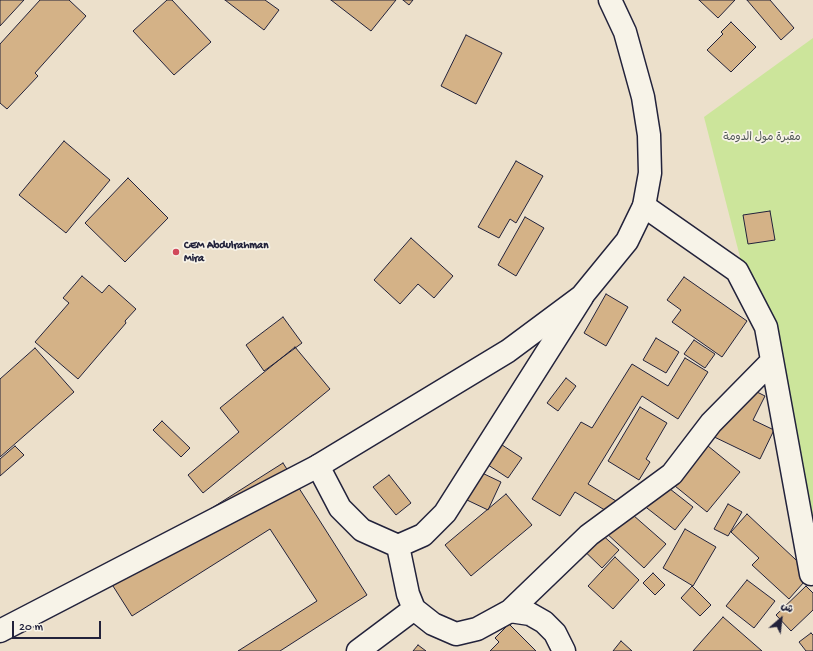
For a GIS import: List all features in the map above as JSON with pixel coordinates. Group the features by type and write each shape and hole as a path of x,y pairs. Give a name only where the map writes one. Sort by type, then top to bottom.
{"street":[{"path":"318,466 340,508 362,530 398,546 423,535 445,513 582,296 627,241 644,206 650,173 649,135 643,97 625,32 610,0"},
{"path":"644,206 737,271 766,327 811,574"},
{"path":"0,631 318,466 508,351 582,296"},
{"path":"398,546 403,577 414,609 433,624 456,634 477,629 510,611 589,535 672,474 711,423 772,361"},
{"path":"358,651 414,609"},
{"path":"510,611 530,614 544,622 555,633 564,651"}],"green space":[{"name":"مقبرة مول الدومة","path":"813,38 813,541 704,117"}],"building":[{"path":"0,0 24,0 0,26"},
{"path":"40,0 69,0 86,16 35,73 38,76 7,109 0,103 0,44"},
{"path":"167,0 172,0 211,42 174,75 133,31"},
{"path":"225,0 265,0 279,10 264,30"},
{"path":"331,0 396,0 371,31"},
{"path":"403,0 413,0 409,5"},
{"path":"699,0 735,0 718,18"},
{"path":"747,0 770,0 794,28 781,40"},
{"path":"731,22 756,47 731,72 707,50 723,34 721,32"},
{"path":"466,35 502,53 476,104 441,86"},
{"path":"64,141 110,180 66,233 19,195"},
{"path":"516,161 543,176 516,223 510,219 499,238 478,227"},
{"path":"128,178 168,218 125,262 85,223"},
{"path":"770,211 775,240 748,244 743,215"},
{"path":"525,217 544,228 516,276 498,265"},
{"path":"411,238 453,276 434,298 418,284 400,304 374,280"},
{"path":"82,276 102,293 109,285 136,309 125,321 126,323 78,379 35,342 69,303 63,298"},
{"path":"684,277 747,321 722,357 672,322 681,310 667,300"},
{"path":"606,294 628,307 606,346 584,333"},
{"path":"283,317 302,343 264,371 246,345"},
{"path":"656,338 679,352 666,373 643,360"},
{"path":"694,340 715,354 705,368 684,354"},
{"path":"295,347 330,389 203,493 188,475 239,432 220,408"},
{"path":"35,348 74,392 0,457 0,379"},
{"path":"685,358 708,372 678,419 642,396 588,484 616,501 608,512 575,492 560,516 532,499 581,422 592,428 632,364 668,386"},
{"path":"566,378 576,386 558,411 547,403"},
{"path":"737,382 765,396 753,420 774,430 760,459 706,433"},
{"path":"640,407 667,423 646,459 650,462 639,480 608,461"},
{"path":"162,421 190,448 181,457 153,430"},
{"path":"496,441 522,458 508,478 482,461"},
{"path":"15,446 24,455 0,476 0,459"},
{"path":"708,446 740,472 707,512 675,486"},
{"path":"283,463 367,595 280,651 238,651 317,601 270,529 132,616 106,575"},
{"path":"480,472 501,482 488,510 467,500"},
{"path":"389,475 411,503 396,515 373,487"},
{"path":"656,478 693,507 675,530 638,501"},
{"path":"506,494 532,525 471,576 445,545"},
{"path":"728,504 742,512 728,536 714,529"},
{"path":"625,508 666,544 644,568 604,531"},
{"path":"747,514 811,574 789,599 752,565 759,558 731,532"},
{"path":"589,523 619,550 602,568 574,541"},
{"path":"685,529 716,547 693,586 663,568"},
{"path":"615,557 639,580 613,609 588,586"},
{"path":"653,573 665,585 655,595 643,583"},
{"path":"747,580 775,601 754,628 726,606"},
{"path":"692,586 711,605 700,616 681,598"},
{"path":"806,586 813,593 813,610 791,631 776,615"},
{"path":"723,617 762,651 693,651"},
{"path":"509,624 536,651 490,651 499,642 495,638"},
{"path":"811,633 813,635 813,651 806,651 799,642"},
{"path":"621,641 632,651 613,651"},
{"path":"418,645 426,651 413,651"}],"place":[{"name":"CEM Abdulrahman Mira","path":"176,252"}]}
